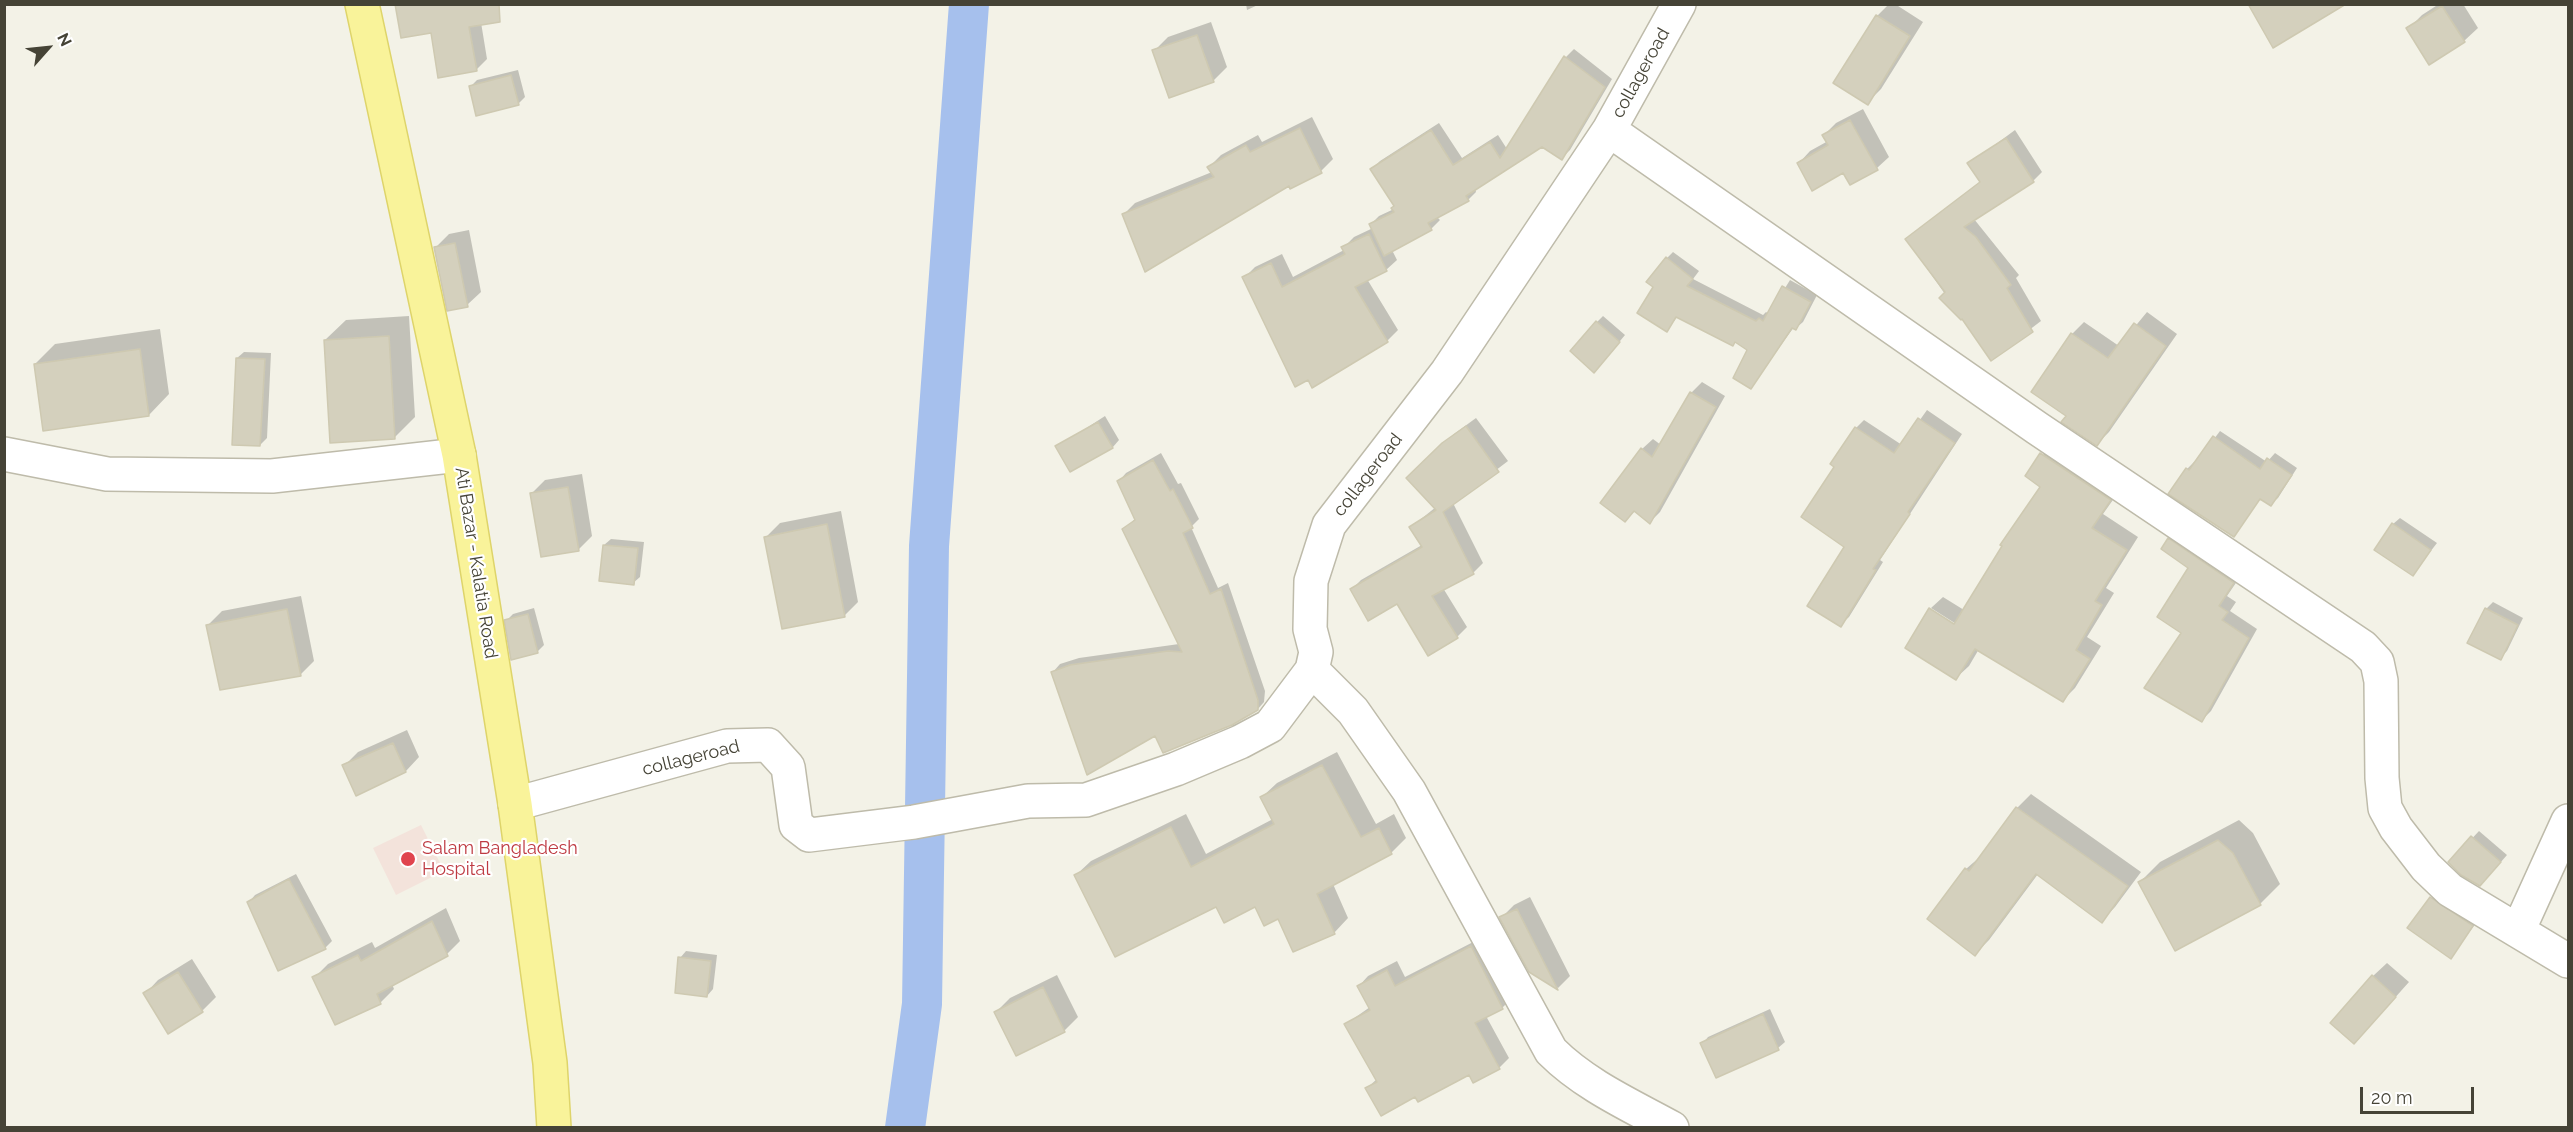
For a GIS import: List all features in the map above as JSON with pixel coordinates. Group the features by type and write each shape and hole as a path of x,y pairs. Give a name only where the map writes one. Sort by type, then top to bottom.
{"main road":[{"name":"Ati Bazar - Kalatia Road","path":"362,4 459,454 515,804 550,1063 554,1128"}],"street":[{"name":"collageroad","path":"515,804 728,746 768,745 788,767 796,825 801,832 809,835 914,822 1029,801 1086,800 1152,778 1240,742 1270,726 1312,670 1316,652 1310,629 1311,581 1329,525 1447,372 1609,130 1679,4"},
{"path":"1609,130 2037,428 2364,647 2377,662 2381,681 2382,777 2385,808 2426,867 2450,890 2568,961"},
{"path":"4,454 107,474 272,476 459,454"},
{"path":"1312,670 1353,711 1409,791 1551,1051 1566,1066 1611,1095 1672,1128"},
{"path":"2518,931 2568,821"}],"shaded area":[{"name":"Salam Bangladesh Hospital","path":"421,825 444,871 396,895 373,848"}],"building":[{"path":"395,4 499,4 500,22 469,27 477,71 438,78 431,33 401,38"},
{"path":"2248,4 2346,4 2273,48"},
{"path":"2442,6 2465,42 2429,65 2406,28"},
{"path":"1876,15 1910,36 1868,105 1833,83"},
{"path":"1197,35 1214,82 1169,98 1152,50"},
{"path":"1564,56 1605,87 1562,160 1542,147 1466,196 1469,201 1428,223 1432,230 1384,256 1369,224 1394,212 1391,208 1394,206 1370,169 1431,130 1453,165 1490,142 1500,158"},
{"path":"511,75 519,105 476,116 469,86"},
{"path":"1850,120 1878,170 1850,185 1843,173 1812,191 1797,163 1828,145 1822,135"},
{"path":"1300,128 1322,173 1290,189 1289,186 1145,272 1122,214 1214,177 1207,167 1246,145 1250,152"},
{"path":"2006,138 2034,182 1964,227 1976,237 2011,285 2007,288 2033,332 1991,361 1962,319 1939,298 1945,292 1905,239 1980,182 1967,163"},
{"path":"1369,234 1387,271 1355,287 1388,342 1312,388 1308,380 1295,387 1242,277 1271,263 1282,287 1345,254 1341,247"},
{"path":"455,243 468,307 447,311 434,247"},
{"path":"1666,257 1693,279 1687,286 1756,321 1759,318 1763,321 1782,286 1811,302 1796,330 1792,328 1751,389 1733,378 1747,350 1735,342 1733,346 1676,317 1667,332 1637,313 1653,287 1646,282"},
{"path":"1596,321 1620,342 1594,373 1570,351"},
{"path":"2134,323 2166,346 2097,446 2061,422 2066,416 2031,392 2071,333 2108,358"},
{"path":"389,336 395,439 330,443 324,340"},
{"path":"140,349 149,416 43,431 34,364"},
{"path":"236,358 265,359 260,446 232,445"},
{"path":"1690,392 1716,407 1650,524 1634,511 1625,522 1600,503 1641,448 1652,457"},
{"path":"1918,418 1955,443 1908,512 1910,514 1873,569 1876,570 1841,627 1807,606 1844,547 1801,517 1834,467 1830,464 1855,427 1894,453"},
{"path":"1098,422 1113,448 1070,472 1055,446"},
{"path":"1466,426 1499,472 1443,512 1474,574 1432,596 1458,638 1428,656 1397,604 1368,621 1350,589 1422,547 1409,527 1436,510 1406,478 1442,443"},
{"path":"2213,436 2260,469 2267,458 2292,475 2271,506 2260,499 2234,537 2168,494 2186,468 2189,470"},
{"path":"2040,453 2111,500 2092,528 2127,550 2095,601 2102,605 2076,650 2090,659 2063,702 1975,649 1956,680 1905,648 1929,608 1954,624 2002,546 2000,545 2040,487 2025,476"},
{"path":"1153,460 1170,491 1173,489 1193,528 1183,533 1210,594 1221,589 1258,700 1258,710 1232,725 1163,753 1155,736 1087,775 1051,672 1070,665 1168,651 1182,652 1122,529 1135,520 1117,481"},
{"path":"568,487 579,551 541,557 530,493"},
{"path":"2392,523 2431,550 2413,576 2374,550"},
{"path":"827,524 845,617 782,629 764,537"},
{"path":"2168,538 2234,583 2219,606 2228,612 2222,620 2249,638 2202,722 2144,688 2181,633 2157,617 2188,568 2161,549"},
{"path":"603,545 638,548 634,585 599,581"},
{"path":"2485,608 2518,625 2501,660 2467,643"},
{"path":"287,609 301,676 220,690 206,625"},
{"path":"528,614 538,653 511,660 504,620"},
{"path":"393,743 406,772 356,796 342,765"},
{"path":"1322,765 1361,837 1379,828 1392,854 1317,894 1335,934 1293,952 1278,919 1264,926 1255,907 1224,923 1216,907 1115,957 1074,875 1171,827 1191,867 1274,824 1260,797"},
{"path":"2016,807 2128,886 2102,923 2036,874 1975,956 1927,919 1965,868 1969,871"},
{"path":"2471,836 2501,862 2480,886 2461,875 2448,862"},
{"path":"2218,840 2233,853 2261,905 2175,951 2138,882"},
{"path":"289,879 326,949 278,971 247,902"},
{"path":"2430,897 2473,926 2451,959 2407,928"},
{"path":"1517,909 1558,990 1529,972 1499,917"},
{"path":"432,921 448,956 377,994 381,1004 335,1025 312,977 358,955 361,961"},
{"path":"1471,946 1503,1009 1475,1023 1500,1069 1473,1083 1469,1075 1418,1102 1415,1097 1381,1116 1365,1088 1377,1082 1344,1024 1370,1010 1357,986 1387,970 1395,986"},
{"path":"678,957 711,961 707,997 675,993"},
{"path":"178,972 203,1012 168,1034 143,993"},
{"path":"2372,975 2396,997 2354,1044 2330,1023"},
{"path":"1043,987 1065,1032 1016,1056 994,1012"},
{"path":"1763,1014 1779,1050 1716,1078 1700,1043"}],"waterway":[{"path":"905,1128 922,1004 929,546 969,4"}],"place":[{"name":"Salam Bangladesh Hospital","path":"408,859"}]}
